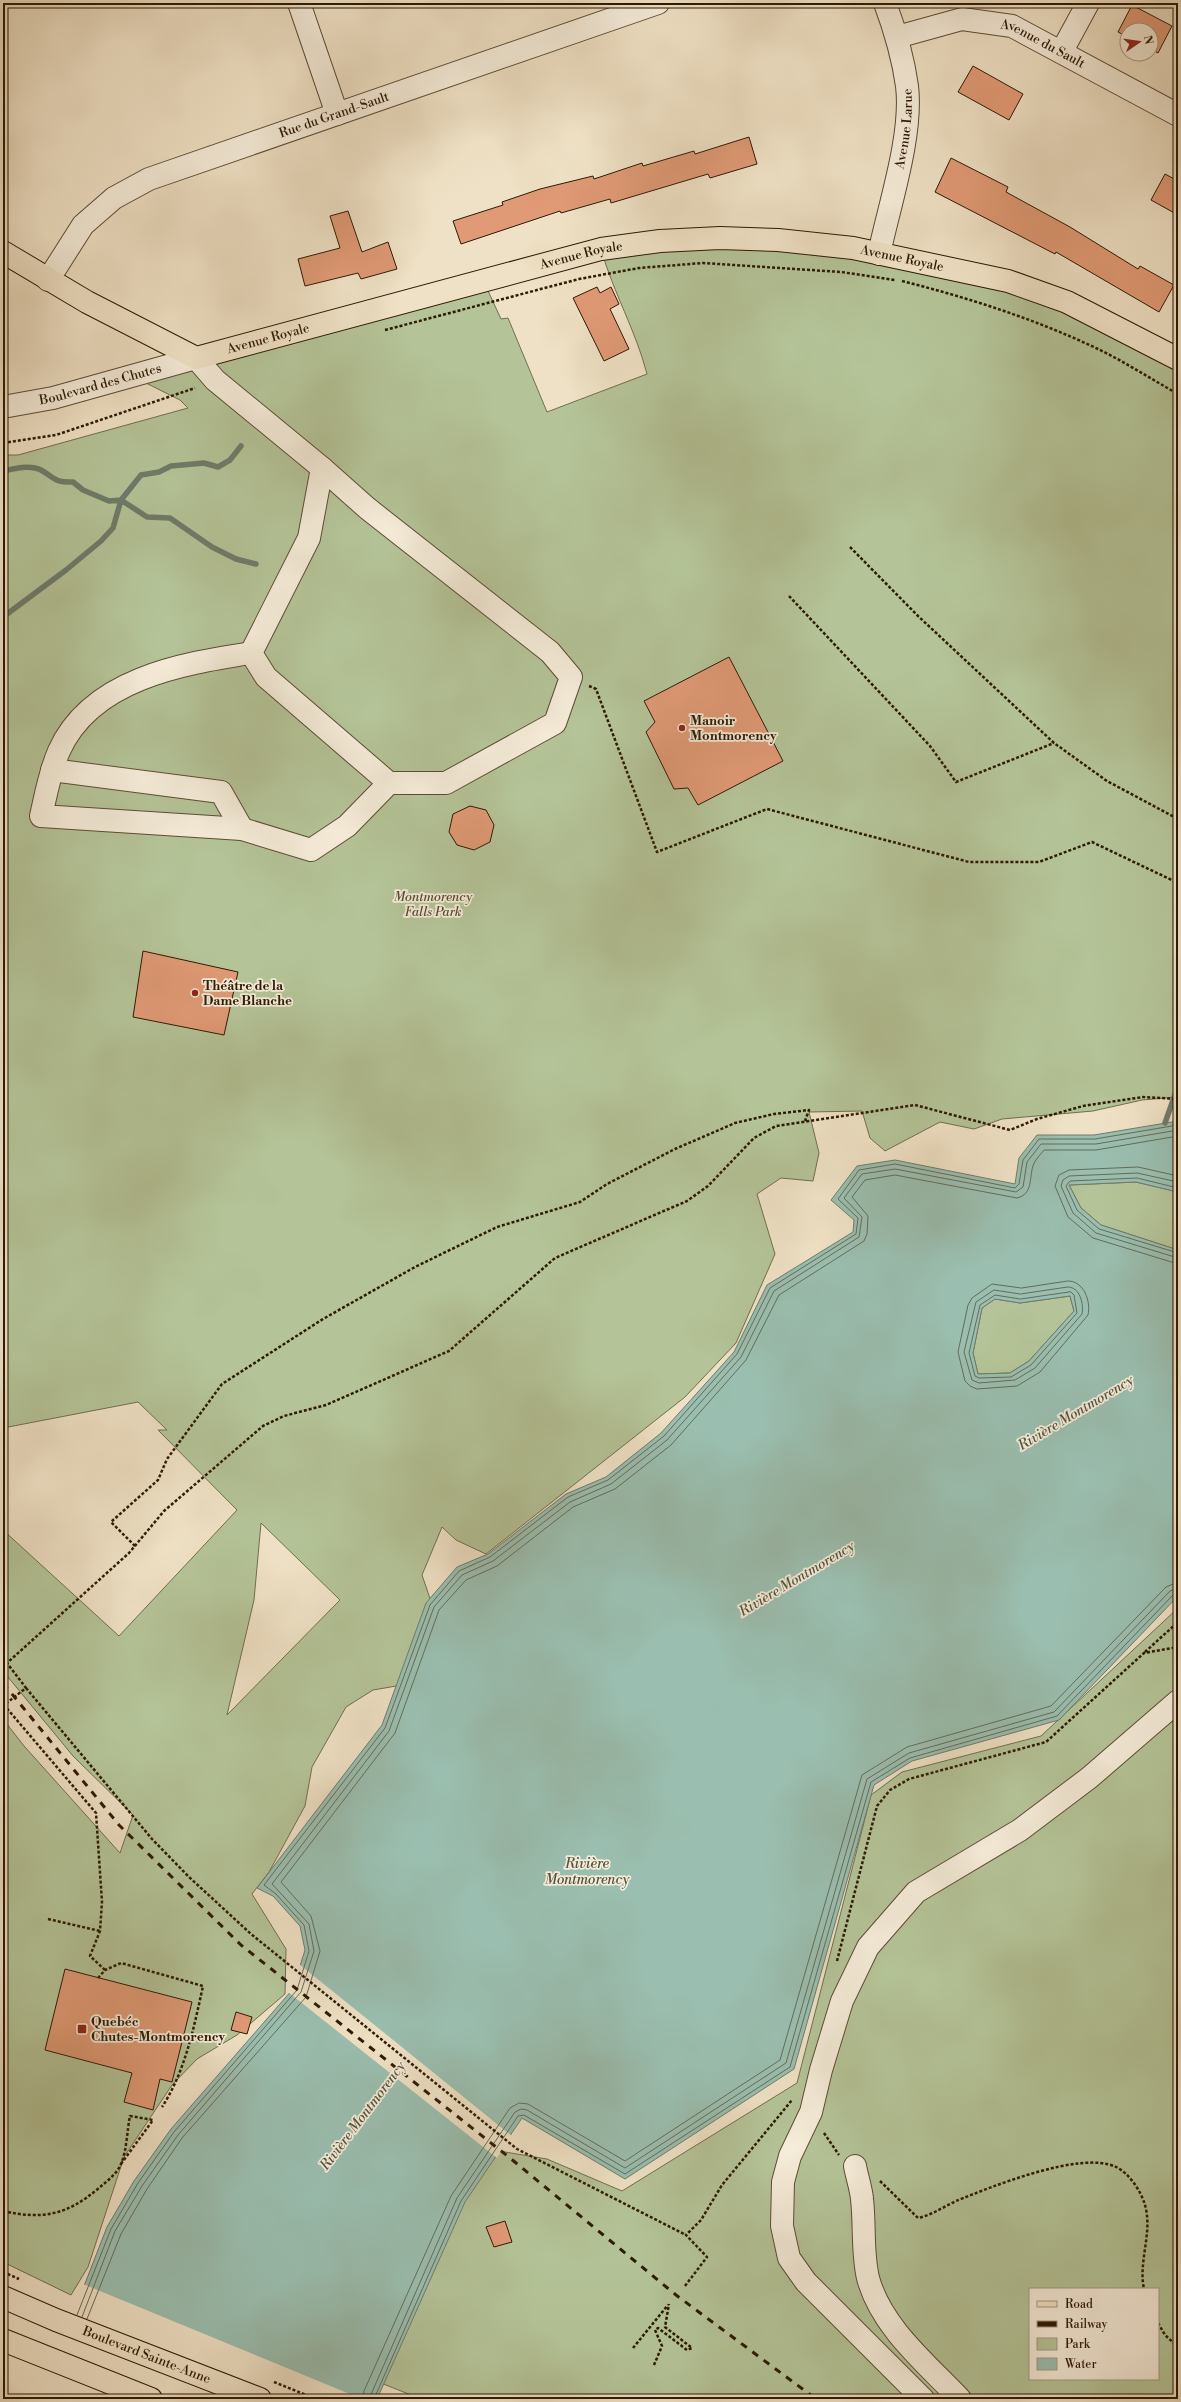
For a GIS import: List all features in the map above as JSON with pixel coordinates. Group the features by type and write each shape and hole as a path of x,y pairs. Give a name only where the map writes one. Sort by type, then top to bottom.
{"main road":[{"name":"Avenue Royale","path":"196,358 601,249 660,241 720,238 778,240 854,248 1008,281 1067,302 1178,359"},
{"path":"3,252 48,280 196,358"},
{"name":"Boulevard Sainte-Anne","path":"3,2297 56,2320 265,2390"},
{"path":"3,2340 151,2399"},
{"path":"3,2346 44,2356"}],"street":[{"path":"299,3 337,114"},
{"name":"Rue du Grand-Sault","path":"48,280 83,226 114,198 149,179 658,3"},
{"name":"Avenue Larue","path":"878,254 906,122 907,87 897,37 885,3"},
{"path":"1062,52 1088,3"},
{"name":"Avenue du Sault","path":"897,37 962,20 1012,26 1178,115"},
{"path":"196,358 215,380 322,468 367,508 550,652 571,677 555,723 446,783 389,783 266,677 250,653"},
{"name":"Boulevard des Chutes","path":"3,407 53,398 196,358"},
{"path":"250,653 309,538 322,468"},
{"path":"250,653 188,663 134,681 112,694 79,720 59,750 52,770 41,816 242,829 311,850 348,826 389,783"},
{"path":"52,770 221,792 242,829"},
{"path":"923,2399 806,2282 789,2258 782,2226 783,2182 790,2156 811,2112 821,2070 842,2001 868,1947 916,1892 1020,1830 1089,1778 1178,1701"},
{"path":"855,2166 862,2198 865,2255 872,2291 880,2307 901,2337 960,2399"}],"path":[{"path":"382,331 579,279 639,268 703,263 841,272 896,280 949,293 1032,321 1099,350 1178,394"},
{"path":"3,443 69,431 170,398 215,380"},
{"path":"850,547 918,616 1054,743 1107,781 1178,819"},
{"path":"789,596 930,746 956,782 1054,743"},
{"path":"571,677 596,689 657,852 767,809 969,862 1039,862 1092,842 1178,883"},
{"path":"684,2286 708,2257 686,2235 518,2149 260,1942 189,1877 152,1839 6,1663 135,1546 164,1510 263,1426 284,1416 326,1405 449,1351 555,1258 687,1201 708,1186 754,1138 776,1126 915,1105 1010,1130 1038,1119 1083,1106 1142,1097 1178,1099"},
{"path":"135,1546 110,1522 158,1480 167,1459 222,1384 323,1319 414,1267 497,1227 580,1202 607,1184 641,1166 735,1123 774,1114 809,1110 804,1121"},
{"path":"835,1967 877,1806 890,1790 909,1779 1046,1742 1178,1622"},
{"path":"1144,1653 1178,1648"},
{"path":"26,1688 4,1705 96,1813 102,1902 100,1931 90,1956 105,1970"},
{"path":"48,1920 100,1931"},
{"path":"98,1978 105,1970 121,1964 203,1986 175,2086 162,2107"},
{"path":"686,2235 701,2220 722,2185 794,2097"},
{"path":"811,2112 835,2152 889,2188 900,2203 918,2218 932,2215 947,2205 1001,2183 1057,2168 1095,2162 1117,2167 1136,2184 1145,2204 1148,2226 1144,2258 1144,2288"},
{"path":"3,2211 26,2216 39,2216 57,2213 74,2206 110,2178 121,2164 153,2120 130,2116 121,2164"},
{"path":"633,2348 669,2304 665,2327 692,2348 687,2350 658,2328 655,2330 662,2346 654,2365"},
{"path":"1159,2326 1165,2335 1178,2347"},
{"path":"265,2390 316,2399"}],"green space":[{"name":"Montmorency Falls Park","path":"720,238 1008,281 1178,359 1178,1097 1142,1100 1093,1111 1002,1119 974,1129 940,1122 885,1151 870,1138 862,1111 809,1112 819,1153 813,1181 781,1178 757,1194 775,1254 736,1343 685,1397 486,1554 456,1540 442,1527 422,1575 437,1619 408,1684 373,1690 346,1707 312,1767 305,1806 269,1872 252,1894 286,1949 285,1994 237,2035 197,2059 172,2085 124,2157 88,2267 71,2295 3,2262 3,1719 24,1746 120,1853 133,1815 73,1756 3,1671 3,1530 119,1636 237,1510 158,1430 167,1430 138,1402 3,1428 3,455 18,455 188,408 180,400 134,377 483,280 501,319 508,318 547,412 647,374 637,342 612,281 601,249","holes":["261,1523 340,1600 227,1715 254,1600"]},
{"path":"1136,1182 1178,1192 1178,1250 1101,1225 1081,1208 1069,1185"},
{"path":"1070,1296 1074,1311 1029,1361 1010,1373 978,1374 973,1353 982,1308 995,1299 1020,1303"},
{"path":"1178,1608 1178,2399 421,2399 371,2379 475,2147 547,2159 622,2191 797,2083 871,1795 902,1772 1041,1736"}],"water":[{"name":"Rivière Montmorency","path":"1178,1121 1178,1192 1136,1182 1069,1185 1081,1208 1101,1225 1178,1250 1178,1596 1059,1720 912,1761 874,1785 794,2069 625,2179 522,2118 465,2202 377,2399 40,2399 107,2227 134,2181 171,2129 293,1989 305,1950 300,1926 273,1896 257,1888 382,1725 426,1603 457,1567 488,1554 566,1494 606,1477 661,1433 734,1352 767,1285 853,1232 854,1220 831,1200 857,1166 895,1160 1015,1184 1019,1158 1037,1135 1094,1135","holes":["1070,1296 1074,1311 1029,1361 1010,1373 978,1374 973,1353 982,1308 995,1299 1020,1303"]}],"pier":[{"path":"299,1964 512,2136 497,2158 288,1992 292,1988"},
{"path":"83,2284 362,2399 47,2399 39,2396"}],"building":[{"path":"1132,5 1172,26 1159,51 1159,22 1123,22"},
{"path":"973,66 1023,94 1009,120 958,92"},
{"path":"749,137 757,164 710,178 708,174 611,203 610,199 561,213 560,211 461,244 453,221 503,205 502,202 540,189 593,176 594,179 642,163 643,166 694,151 695,154"},
{"path":"951,158 1008,187 1006,192 1070,227 1138,269 1140,266 1174,285 1159,312 1056,252 1055,254 935,192"},
{"path":"1165,174 1178,181 1178,215 1151,200"},
{"path":"348,211 362,252 388,242 397,269 361,279 358,273 305,286 298,259 340,248 330,216"},
{"path":"597,287 600,293 611,287 619,304 610,309 629,349 604,361 573,298"},
{"name":"Manoir Montmorency","path":"729,657 783,761 698,805 688,788 674,789 646,732 655,722 644,701"},
{"path":"470,806 486,810 494,825 490,842 474,850 457,845 449,832 453,814"},
{"path":"143,951 238,972 224,1035 133,1017"},
{"path":"65,1969 192,2002 172,2082 160,2079 153,2110 124,2102 132,2073 45,2050"},
{"path":"236,2012 252,2017 247,2034 231,2030"},
{"path":"505,2221 512,2242 494,2247 486,2227"}],"waterway":[{"path":"3,617 66,570 101,541 113,528 121,500 141,475 159,472 171,466 204,463 218,467 230,460 241,446"},
{"path":"3,471 32,467 37,468 59,481 73,482 83,490 109,501 121,500 147,517 170,518 212,547 236,559 256,564"},
{"path":"1165,1123 1178,1086"}],"railway":[{"path":"3,1683 119,1825 241,1945 510,2158 676,2295 816,2399"}],"place":[{"name":"Manoir Montmorency","path":"682,728"},
{"name":"Théâtre de la Dame Blanche","path":"195,993"},
{"name":"Quebéc Chutes-Montmorency","path":"82,2029"}]}
